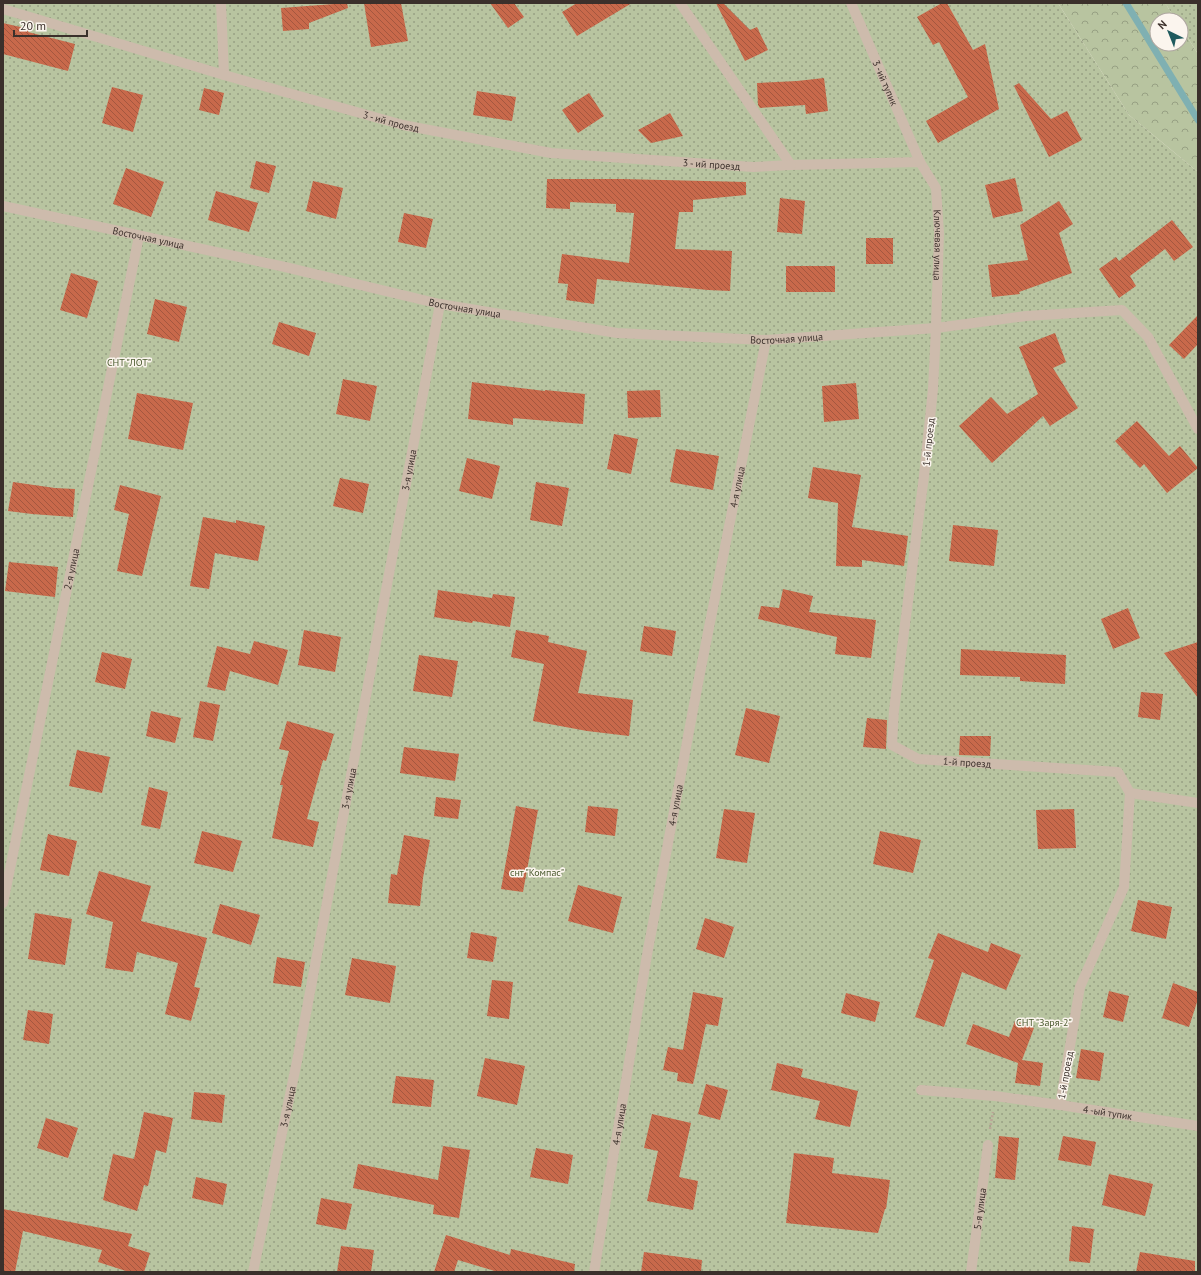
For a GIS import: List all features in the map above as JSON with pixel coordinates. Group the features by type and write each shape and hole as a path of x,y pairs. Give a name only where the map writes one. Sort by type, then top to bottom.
{"street":[{"path":"221,3 224,75"},
{"path":"680,3 791,165 920,162"},
{"name":"3 -ий тупик","path":"851,3 920,162"},
{"name":"3 - ий проезд","path":"3,9 224,75 403,125 551,153 753,167 791,165"},
{"name":"Ключевая улица","path":"920,162 936,188 938,233 936,328"},
{"name":"Восточная улица","path":"3,206 285,267 440,304 617,333 766,340 936,328"},
{"name":"2-я улица","path":"3,902 139,236"},
{"name":"3-я улица","path":"253,1272 297,1060 440,304"},
{"path":"936,328 1026,316 1122,310 1148,337 1198,429"},
{"name":"1-й проезд","path":"936,328 933,389 927,452 894,710 892,745 918,759 1118,772 1130,793 1124,887 1080,987 1060,1105"},
{"name":"4-я улица","path":"594,1272 650,940 697,686 766,340"},
{"path":"1130,793 1198,803"},
{"name":"4 -ый тупик","path":"921,1090 995,1096 1198,1126"},
{"name":"5-я улица","path":"971,1272 988,1145"}],"path":[{"path":"988,1145 995,1096"}],"green space":[{"path":"3,3 1058,3 1129,115 1198,172 1198,1272 3,1272"},
{"path":"1058,3 1165,3 1171,12 1149,12 1149,52 1189,52 1189,40 1198,54 1198,172 1129,115"},
{"path":"1165,3 1198,3 1198,54 1189,40 1189,12 1171,12"}],"building":[{"path":"347,3 348,8 309,23 309,29 283,31 281,8"},
{"path":"364,3 401,3 408,41 371,47"},
{"path":"490,3 514,3 524,17 508,28"},
{"path":"577,3 632,3 577,36 562,12"},
{"path":"716,3 723,3 750,30 757,27 768,50 745,61"},
{"path":"942,3 947,3 973,50 985,44 999,109 938,143 926,121 968,97 939,42 933,45 917,17"},
{"path":"3,23 29,29 28,32 75,44 68,71 3,54"},
{"path":"824,78 828,111 806,114 805,105 760,108 758,105 757,83"},
{"path":"1019,83 1051,119 1067,111 1082,140 1049,157 1014,86"},
{"path":"112,87 143,95 133,132 102,123"},
{"path":"204,88 224,93 219,115 199,110"},
{"path":"477,91 516,97 512,121 473,115"},
{"path":"589,93 604,116 578,133 562,110"},
{"path":"670,113 683,136 651,143 638,130"},
{"path":"256,161 276,166 269,193 250,188"},
{"path":"126,168 164,182 151,217 113,204"},
{"path":"1015,178 1023,211 993,218 985,185"},
{"path":"547,179 746,182 746,195 693,200 693,212 679,212 675,249 732,251 730,291 597,279 594,304 566,300 568,284 558,283 562,254 629,263 634,213 616,212 616,204 570,202 570,209 546,208"},
{"path":"313,181 343,188 336,219 306,211"},
{"path":"216,191 258,203 249,232 208,220"},
{"path":"780,198 805,201 802,234 777,232"},
{"path":"1059,201 1073,224 1059,233 1072,273 1019,292 1020,294 992,297 988,265 1028,260 1020,225"},
{"path":"404,213 433,219 426,248 398,242"},
{"path":"1172,220 1193,247 1174,261 1165,249 1130,276 1136,286 1119,298 1099,269 1116,257 1119,261"},
{"path":"866,238 893,238 893,264 866,264"},
{"path":"786,266 835,266 835,292 786,292"},
{"path":"71,273 98,281 87,318 60,310"},
{"path":"155,299 187,307 179,342 147,334"},
{"path":"1198,315 1198,344 1184,359 1169,345"},
{"path":"279,322 316,333 309,356 272,344"},
{"path":"1055,333 1066,362 1053,368 1078,408 1050,426 1043,416 992,463 959,426 991,397 1007,414 1038,394 1019,347"},
{"path":"343,379 377,386 370,421 336,414"},
{"path":"472,382 545,391 585,394 583,424 513,418 513,425 468,419"},
{"path":"856,383 859,419 824,422 822,386"},
{"path":"660,390 661,417 628,418 627,391"},
{"path":"137,393 193,403 183,450 128,439"},
{"path":"1137,421 1169,456 1180,446 1198,468 1167,493 1144,464 1140,468 1115,441"},
{"path":"614,434 638,439 631,474 607,469"},
{"path":"676,449 719,456 713,490 670,482"},
{"path":"467,458 500,466 492,499 459,491"},
{"path":"813,467 861,475 852,527 908,536 904,566 862,560 862,567 836,566 838,503 808,498"},
{"path":"340,478 369,484 363,513 333,506"},
{"path":"13,482 55,488 75,489 73,517 8,511"},
{"path":"536,482 569,488 562,526 530,520"},
{"path":"120,485 161,496 142,576 117,571 129,514 114,510"},
{"path":"203,517 236,523 236,520 265,526 258,561 215,553 209,589 190,586"},
{"path":"953,525 998,530 994,566 949,561"},
{"path":"9,562 58,567 55,597 5,591"},
{"path":"783,589 813,596 809,612 876,620 871,658 835,654 837,637 758,619 761,606 779,608"},
{"path":"438,590 492,598 493,594 515,597 510,627 434,617"},
{"path":"1128,608 1140,638 1113,649 1101,619"},
{"path":"644,626 676,631 672,656 640,651"},
{"path":"304,630 341,637 335,672 298,665"},
{"path":"516,630 549,636 548,642 587,651 578,693 633,700 629,736 587,731 533,721 544,664 511,657"},
{"path":"254,641 288,650 278,685 230,671 225,691 207,687 217,646 250,654"},
{"path":"1198,642 1198,698 1164,653"},
{"path":"961,649 1066,655 1065,684 1020,681 1020,677 960,675"},
{"path":"102,652 132,659 125,689 95,682"},
{"path":"419,655 458,661 452,697 413,691"},
{"path":"1141,692 1163,694 1160,720 1138,717"},
{"path":"200,701 220,705 213,741 193,737"},
{"path":"746,708 780,716 769,763 735,755"},
{"path":"151,711 181,718 175,743 146,736"},
{"path":"867,718 887,720 886,749 863,747"},
{"path":"287,721 334,734 326,761 323,760 307,819 319,822 313,847 272,838 283,785 280,785 289,751 279,749"},
{"path":"960,736 991,736 990,756 959,755"},
{"path":"404,747 459,754 455,781 400,773"},
{"path":"77,750 110,757 102,793 69,786"},
{"path":"149,787 168,792 160,829 141,825"},
{"path":"436,797 461,800 458,819 434,816"},
{"path":"516,806 538,810 523,892 501,889"},
{"path":"588,806 618,809 615,836 585,832"},
{"path":"724,809 755,813 747,863 716,858"},
{"path":"1074,809 1076,848 1038,849 1036,810"},
{"path":"202,831 242,841 233,872 194,863"},
{"path":"880,831 921,840 913,873 873,864"},
{"path":"48,834 77,841 69,876 40,870"},
{"path":"404,835 430,840 423,878 420,906 388,903 391,874 397,875"},
{"path":"99,871 151,886 141,921 207,938 194,987 200,988 191,1021 165,1014 178,963 137,952 133,972 105,968 113,922 86,914"},
{"path":"578,885 622,897 613,933 568,921"},
{"path":"1138,900 1172,907 1166,939 1131,931"},
{"path":"220,904 260,915 251,945 212,933"},
{"path":"35,913 72,919 65,965 28,959"},
{"path":"705,918 734,927 724,958 696,949"},
{"path":"471,932 497,937 493,962 467,958"},
{"path":"938,933 988,952 991,943 1021,955 1006,990 962,972 944,1027 915,1017 934,960 928,958"},
{"path":"277,957 305,962 301,987 273,983"},
{"path":"352,958 396,966 390,1003 345,995"},
{"path":"492,980 513,982 509,1019 487,1016"},
{"path":"1173,983 1198,992 1198,999 1189,1027 1162,1018"},
{"path":"1109,991 1129,996 1123,1022 1103,1017"},
{"path":"693,992 723,998 718,1026 706,1024 693,1084 677,1081 678,1073 663,1070 668,1047 683,1050"},
{"path":"846,993 880,1002 875,1022 841,1013"},
{"path":"28,1010 53,1014 49,1044 23,1040"},
{"path":"1015,1021 1034,1028 1022,1060 1043,1063 1040,1086 1015,1083 1018,1063 966,1044 973,1024 1009,1037"},
{"path":"1081,1049 1104,1053 1100,1081 1076,1078"},
{"path":"485,1058 525,1066 517,1105 477,1096"},
{"path":"777,1063 803,1069 801,1077 858,1091 850,1127 815,1119 820,1101 771,1090"},
{"path":"396,1076 434,1080 431,1107 392,1103"},
{"path":"706,1084 728,1090 720,1120 698,1114"},
{"path":"194,1092 225,1095 222,1123 191,1119"},
{"path":"144,1112 173,1118 166,1153 156,1150 148,1186 144,1185 137,1211 103,1200 113,1154 134,1159"},
{"path":"652,1114 691,1123 679,1177 698,1181 693,1210 647,1201 658,1151 644,1148"},
{"path":"46,1118 78,1128 68,1158 37,1148"},
{"path":"999,1136 1019,1138 1015,1180 995,1178"},
{"path":"1063,1136 1096,1142 1091,1166 1058,1160"},
{"path":"443,1146 470,1150 459,1218 433,1214 434,1205 353,1188 358,1164 438,1180"},
{"path":"536,1148 573,1155 568,1184 530,1177"},
{"path":"794,1153 834,1158 832,1173 890,1180 886,1209 878,1233 786,1223"},
{"path":"1109,1174 1153,1184 1145,1216 1102,1205"},
{"path":"196,1177 227,1184 223,1205 192,1198"},
{"path":"321,1198 352,1204 346,1230 316,1224"},
{"path":"3,1209 132,1234 128,1246 150,1253 144,1272 129,1272 98,1262 102,1250 23,1231 15,1272 3,1272"},
{"path":"1072,1226 1094,1229 1090,1263 1069,1261"},
{"path":"446,1235 510,1255 511,1249 575,1264 574,1272 498,1272 458,1260 454,1272 434,1272"},
{"path":"341,1246 374,1250 371,1272 337,1272"},
{"path":"644,1252 702,1260 701,1272 641,1272"},
{"path":"1140,1252 1195,1261 1195,1272 1136,1272"}],"waterway":[{"path":"1126,3 1198,120"}],"park label":[{"name":"СНТ \"ЛОТ\"","path":"129,362"},
{"name":"снт \"Компас\"","path":"537,872"},
{"name":"СНТ \"Заря-2\"","path":"1044,1022"}]}
